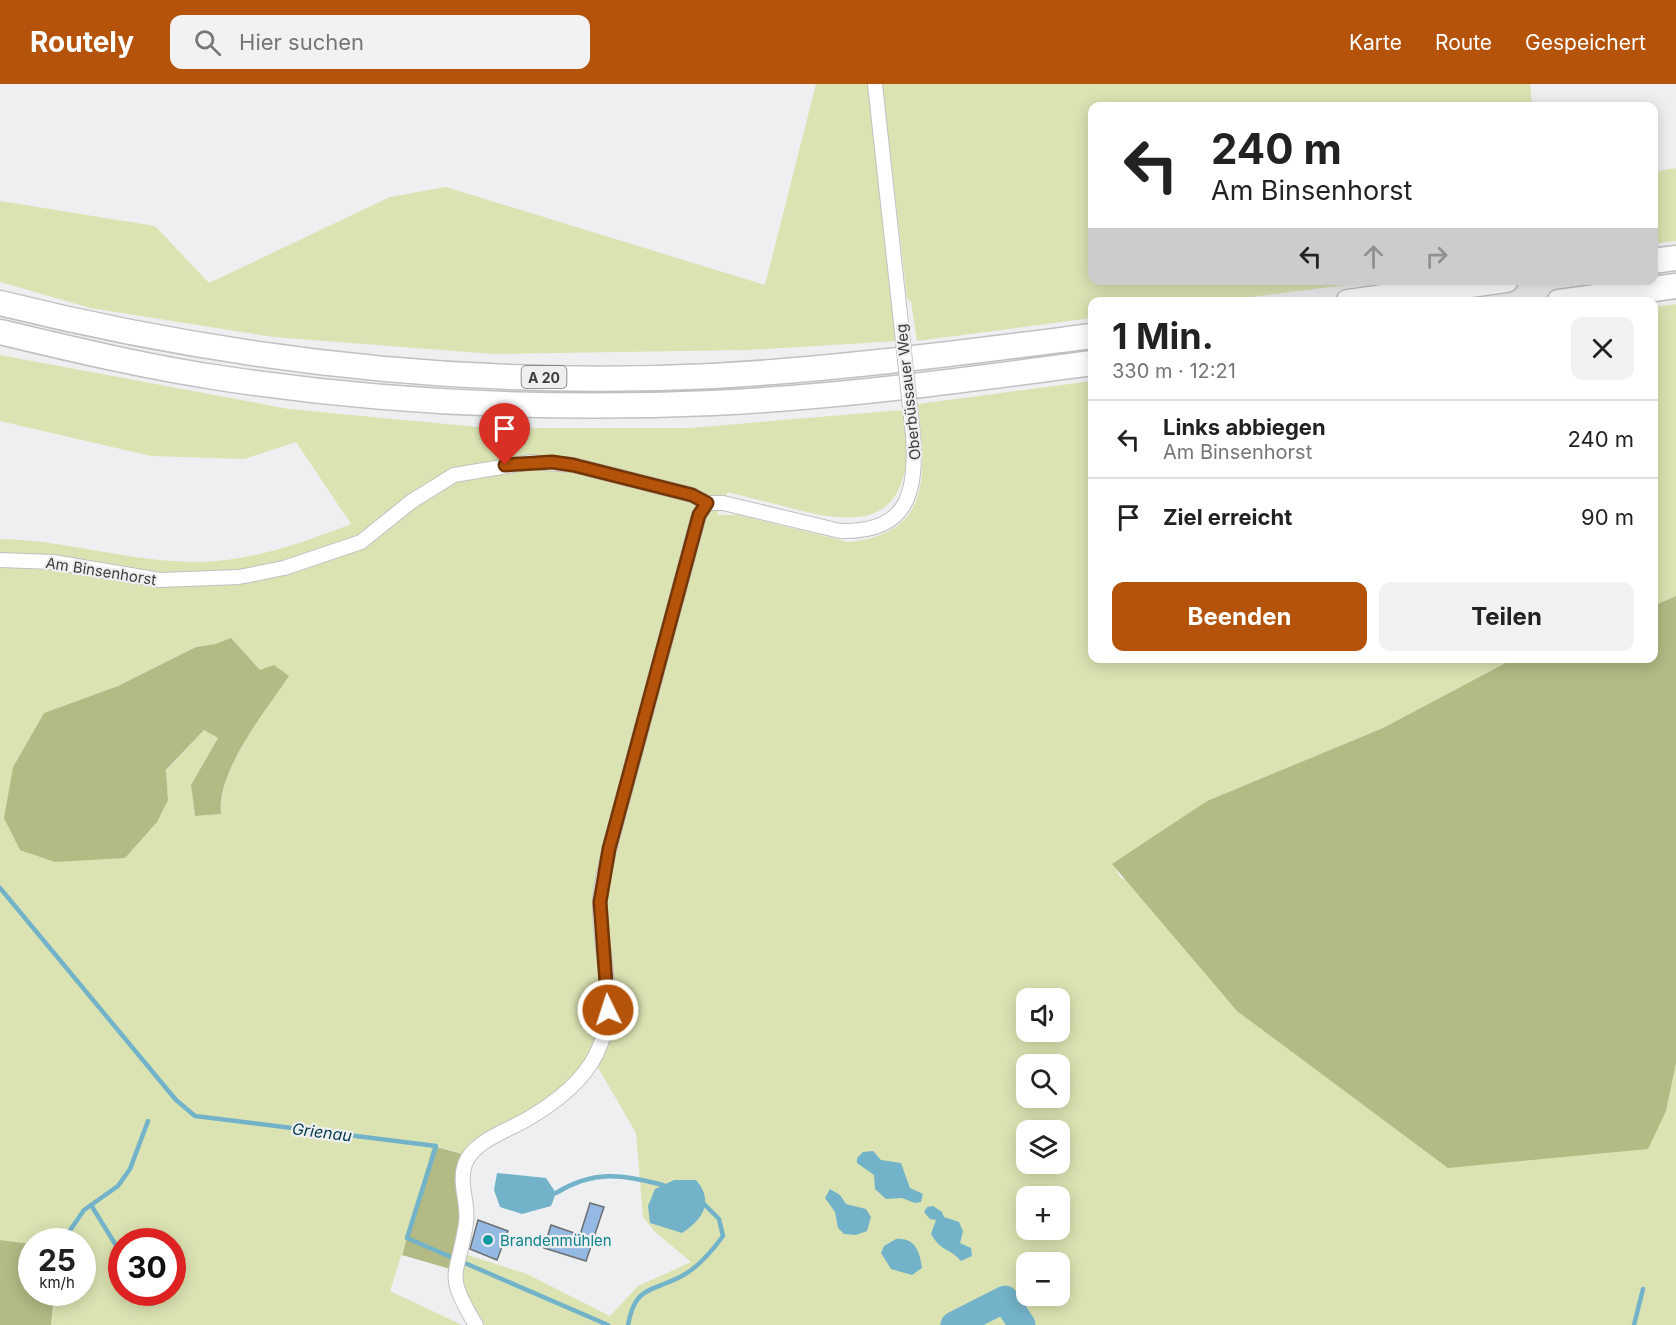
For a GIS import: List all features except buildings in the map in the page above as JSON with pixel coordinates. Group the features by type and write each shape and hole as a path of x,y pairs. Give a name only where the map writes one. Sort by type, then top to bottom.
{"highway":[{"path":"1658,260 1676,258"},
{"path":"1384,297 1470,285"},
{"path":"1595,297 1676,286"},
{"name":"A 20","path":"0,303 136,334 231,351 334,364 509,377 711,376 825,368 1088,336"},
{"name":"A 20","path":"0,332 128,361 226,379 330,392 507,404 713,403 827,395 1088,363"}],"street":[{"name":"Oberbüssauer Weg","path":"707,503 723,503 840,531 873,529 897,513 912,490 915,469 913,435 875,84"},
{"name":"Am Binsenhorst","path":"0,560 53,562 160,580 239,577 284,568 361,542 411,501 454,475 531,462 573,465 692,495 707,503"},
{"path":"476,1325 456,1290 454,1270 466,1223 462,1175 465,1163 482,1144 534,1116 572,1088 588,1069 601,1043 608,1010 600,902 609,849 699,515 707,503"}],"green space":[{"path":"816,84 869,84 898,341 748,350 493,354 273,337 90,308 0,282 0,201 155,226 209,283 390,197 446,187 765,285"},
{"path":"882,84 1530,84 1532,102 1088,102 1088,285 1346,285 1251,297 1088,297 1088,319 917,341 911,302 907,298"},
{"path":"1676,168 1676,241 1658,243 1658,171"},
{"path":"1676,304 1676,596 1658,604 1658,306"},
{"path":"0,355 289,409 488,428 689,428 903,410 907,448 905,470 899,490 889,503 876,512 846,518 829,516 728,492 717,515 738,515 849,542 877,536 897,526 911,512 922,474 918,404 1088,382 1088,663 1505,663 1383,728 1207,801 1113,865 1121,878 1666,1111 1676,1063 1676,1325 476,1325 463,1304 458,1252 527,1274 610,1316 638,1286 691,1262 654,1231 643,1217 636,1133 596,1064 470,1156 436,1146 390,1291 462,1325 51,1325 53,1306 96,1306 96,1228 18,1228 18,1242 0,1240 0,539 51,543 150,559 201,562 258,554 297,544 351,524 296,442 244,459 151,456 0,421","holes":["231,638 260,670 288,676 234,761 222,797 221,814 195,816 191,785 218,738 204,730 166,771 168,800 13,767 44,713 118,686 196,647 215,644"]},
{"path":"1676,596 1676,1063 1666,1111 1648,1149 1448,1168 1237,1011 1112,864 1207,801 1383,728 1505,663 1658,663 1658,604"},
{"path":"231,638 260,670 274,665 289,676 244,742 234,761 226,780 221,814 195,816 191,785 218,738 204,730 166,770 168,800 157,822 125,858 55,862 20,850 4,818 13,767 44,713 118,686 196,647 215,644"},
{"path":"433,1146 470,1156 454,1270 402,1255"},
{"path":"0,1240 18,1242 18,1306 53,1306 51,1325 0,1325"}],"water":[{"path":"873,1151 881,1160 901,1163 910,1188 923,1194 921,1202 915,1203 902,1198 886,1199 875,1189 874,1175 857,1163 857,1158 863,1152"},
{"path":"497,1173 546,1178 556,1193 551,1206 522,1214 500,1207 494,1190"},
{"path":"674,1180 696,1180 705,1196 704,1210 682,1233 650,1223 648,1206 655,1189"},
{"path":"830,1189 840,1195 846,1204 866,1209 871,1217 867,1231 856,1235 844,1234 838,1228 835,1212 825,1198"},
{"path":"933,1206 942,1212 944,1217 959,1222 963,1231 960,1243 971,1248 972,1256 961,1261 935,1240 931,1234 936,1220 930,1219 924,1212 927,1207"},
{"path":"896,1239 908,1240 918,1251 922,1268 912,1275 891,1269 881,1253 884,1246"}],"waterway":[{"name":"Grienau","path":"0,888 176,1100 195,1116 436,1146 407,1238 608,1325"},
{"path":"72,1228 84,1210 118,1186 130,1169 148,1121"},
{"path":"556,1193 583,1180 608,1176 634,1178 663,1185"},
{"name":"Grienau","path":"628,1325 639,1297 691,1270 709,1254 723,1236 719,1219 704,1204"},
{"path":"91,1205 108,1232"},
{"path":"1634,1325 1643,1289"},
{"name":"Grienau","path":"954,1325 1005,1299 1022,1325"}],"place":[{"name":"Brandenmühlen","path":"488,1240"}],"route":[{"path":"505,465 552,462 573,465 692,495 707,503 699,515 609,849 600,902 608,1010"}]}
